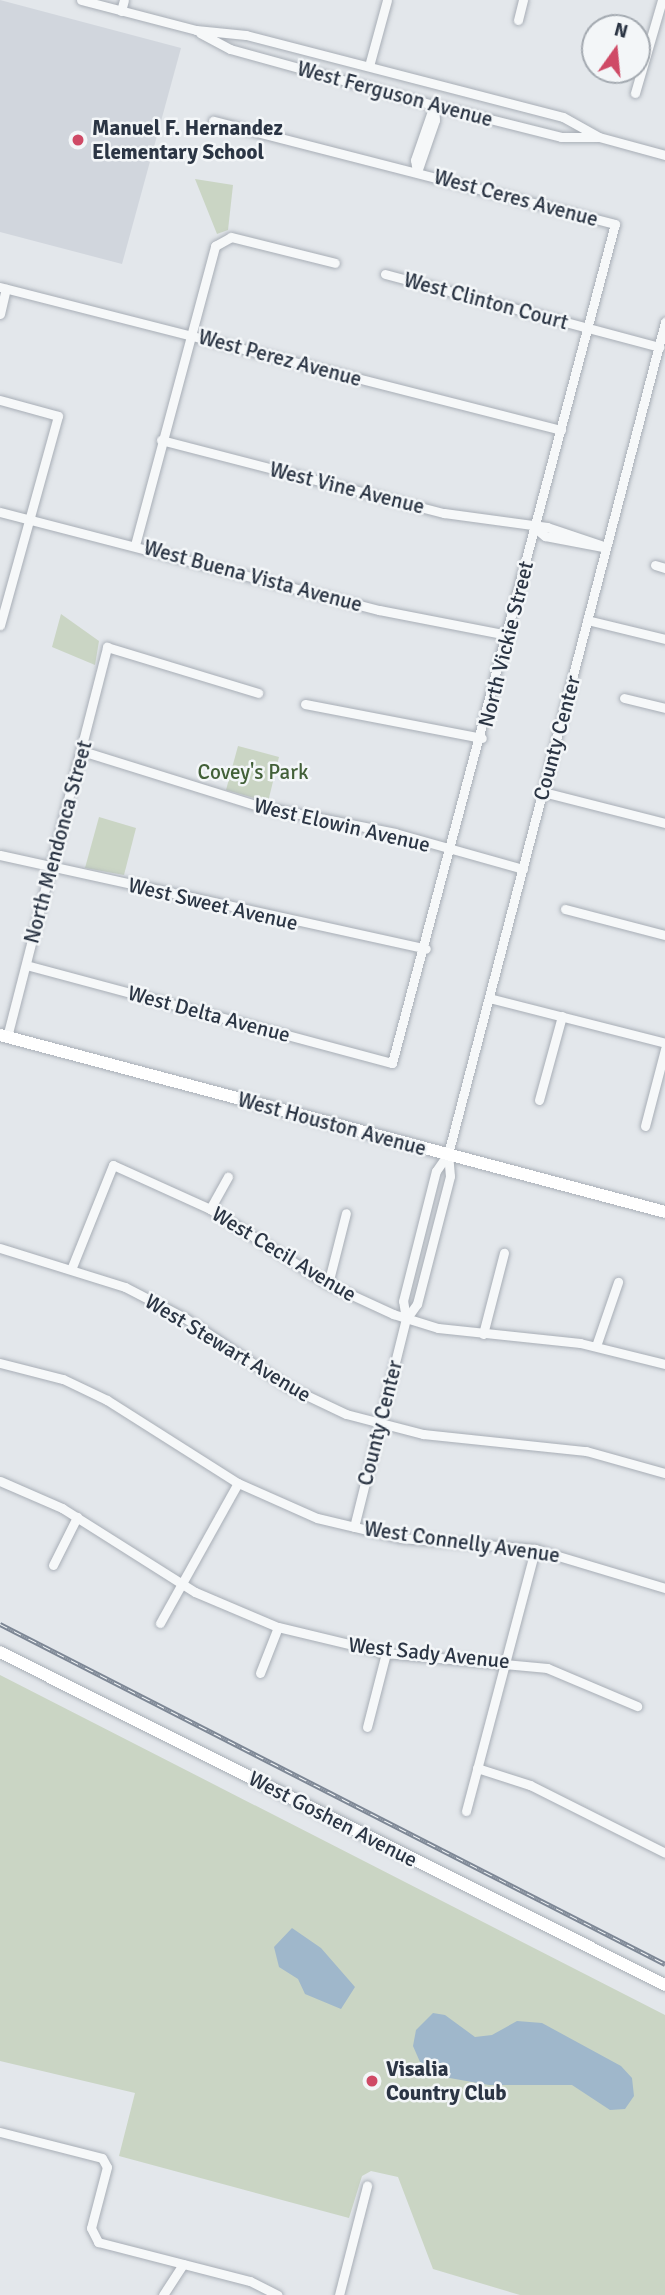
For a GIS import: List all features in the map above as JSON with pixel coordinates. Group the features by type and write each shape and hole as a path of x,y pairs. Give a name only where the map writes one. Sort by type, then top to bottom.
{"main road":[{"name":"West Houston Avenue","path":"4,1036 665,1212"},
{"name":"West Goshen Avenue","path":"0,1652 665,1985"}],"street":[{"name":"West Ferguson Avenue","path":"81,0 196,30 246,35 563,117 599,137 665,155"},
{"path":"121,11 124,0"},
{"path":"369,66 387,0"},
{"path":"518,20 523,0"},
{"path":"635,93 662,0"},
{"name":"West Ferguson Avenue","path":"196,30 230,49 434,105 561,137 599,137"},
{"path":"416,172 415,160 434,105"},
{"name":"West Ceres Avenue","path":"213,121 615,224"},
{"name":"North Vickie Street","path":"392,1063 426,949 615,224"},
{"path":"135,545 212,251 221,240 239,239 335,263"},
{"name":"West Clinton Court","path":"385,274 659,347"},
{"path":"0,314 3,288"},
{"name":"West Perez Avenue","path":"3,288 561,430"},
{"name":"County Center","path":"406,1319 416,1304 450,1176 448,1154 665,323"},
{"path":"0,400 58,416 2,625"},
{"name":"West Vine Avenue","path":"161,440 431,510 535,528 589,547 606,547"},
{"name":"West Buena Vista Avenue","path":"0,512 380,610 508,635"},
{"path":"654,565 665,568"},
{"path":"587,620 665,639"},
{"name":"North Mendonca Street","path":"4,1036 26,965 107,648 258,693"},
{"path":"624,698 665,708"},
{"path":"305,704 482,738"},
{"name":"West Elowin Avenue","path":"82,751 248,803 395,833 451,851 523,869"},
{"path":"543,792 665,823"},
{"name":"West Sweet Avenue","path":"0,855 426,949"},
{"path":"565,909 665,935"},
{"name":"West Delta Avenue","path":"26,965 392,1063"},
{"path":"489,998 665,1046 645,1126"},
{"path":"539,1100 562,1016"},
{"name":"County Center","path":"354,1527 406,1319 406,1288 436,1171 448,1154"},
{"name":"West Cecil Avenue","path":"72,1268 113,1165 210,1209 328,1284 406,1319 483,1334 596,1346 665,1364"},
{"path":"210,1209 228,1177"},
{"path":"328,1284 346,1213"},
{"name":"West Stewart Avenue","path":"0,1248 72,1268 186,1318 316,1401 378,1424 446,1437 555,1445 665,1473"},
{"path":"483,1334 505,1253"},
{"path":"596,1346 618,1282"},
{"name":"West Connelly Avenue","path":"0,1363 63,1379 107,1400 238,1483 354,1527 401,1538 535,1549 665,1588"},
{"name":"West Sady Avenue","path":"0,1481 78,1517 180,1584 278,1627 386,1653 503,1661 582,1679 637,1706"},
{"path":"160,1623 238,1483"},
{"path":"53,1565 78,1517"},
{"path":"466,1811 503,1661 535,1549"},
{"path":"260,1673 278,1627"},
{"path":"367,1727 386,1653"},
{"path":"477,1768 530,1785 665,1853"},
{"path":"0,2132 103,2158 107,2167 92,2236 250,2281 278,2295"},
{"path":"339,2295 367,2186"},
{"path":"163,2295 183,2264"}],"shaded area":[{"name":"Manuel F. Hernandez Elementary School","path":"0,0 181,48 122,264 0,232"}],"green space":[{"path":"195,179 233,185 228,230 217,234"},
{"path":"61,614 99,641 95,665 52,647"},
{"name":"Covey's Park","path":"238,746 279,757 268,802 226,790"},
{"path":"99,817 136,828 124,875 85,868"},
{"name":"Visalia Country Club","path":"0,1675 665,2015 665,2295 520,2295 433,2269 398,2177 371,2171 362,2176 349,2218 119,2156 135,2093 0,2061"}],"water":[{"path":"292,1928 321,1948 355,1987 341,2009 305,1994 298,1979 279,1967 274,1947"},
{"path":"433,2013 445,2015 475,2037 492,2035 517,2021 542,2023 621,2066 632,2078 634,2096 625,2109 610,2110 572,2085 489,2085 444,2077 420,2062 413,2046 416,2030"}],"railway":[{"path":"0,1624 665,1964"}],"place":[{"name":"Manuel F. Hernandez Elementary School","path":"78,140"},
{"name":"Visalia Country Club","path":"372,2081"}]}
